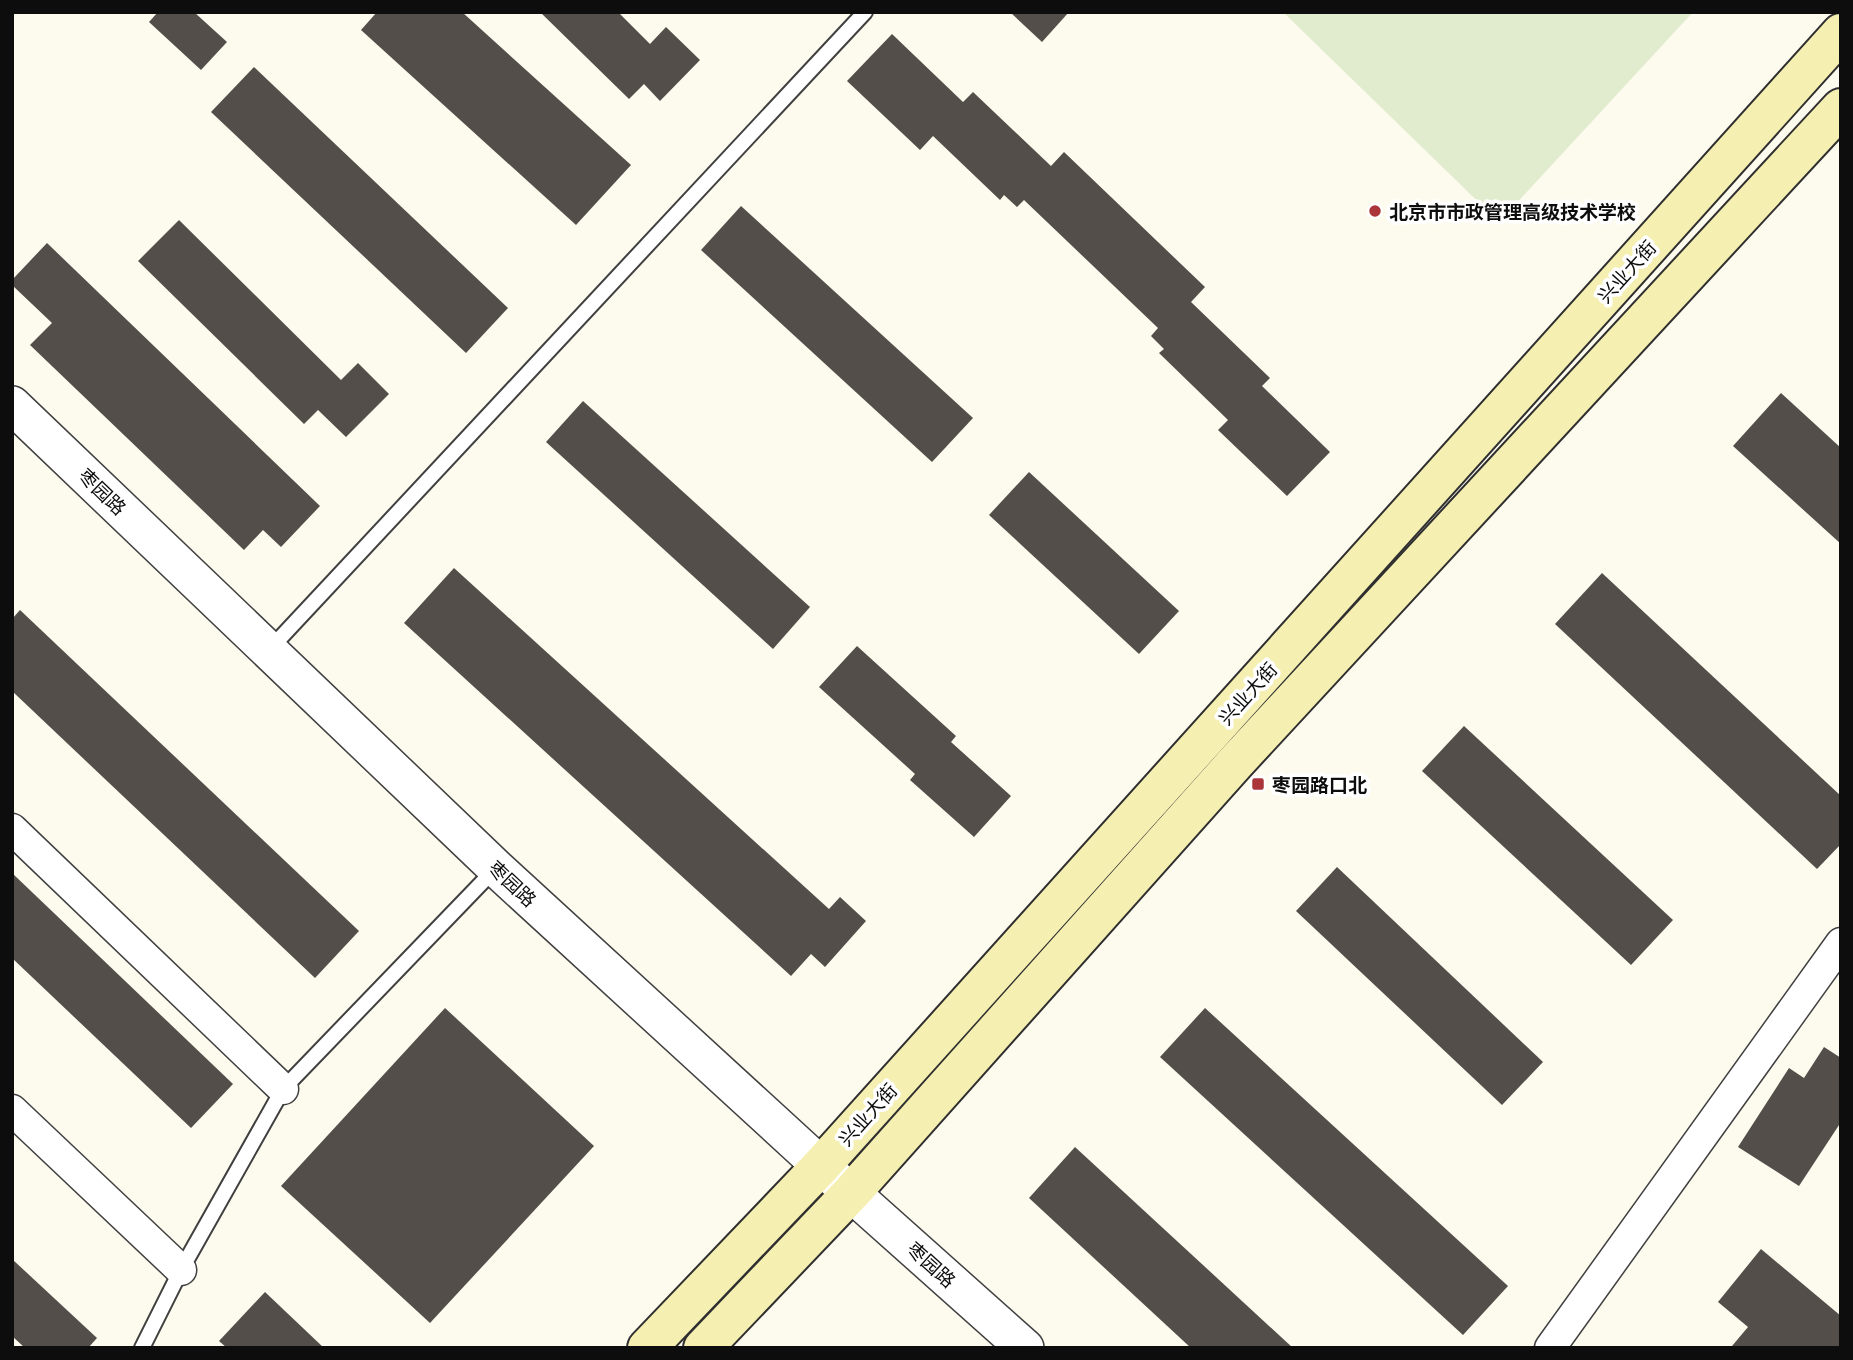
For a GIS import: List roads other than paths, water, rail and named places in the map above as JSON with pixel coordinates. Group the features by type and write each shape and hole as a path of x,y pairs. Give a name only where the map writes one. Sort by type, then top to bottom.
{"main road":[{"name":"兴业大街","path":"647,1348 821,1166 1841,33"},
{"name":"兴业大街","path":"703,1348 852,1192 1235,763 1841,108"}],"street":[{"name":"枣园路","path":"12,405 496,868 821,1166 1025,1348"},
{"path":"12,829 284,1089"},
{"path":"1550,1348 1841,943"},
{"path":"12,1110 181,1270"}],"lane":[{"path":"270,649 865,12"},
{"path":"142,1348 181,1270 284,1089 496,868"}],"place":[{"name":"北京市市政管理高级技术学校","path":"1375,211"},
{"name":"枣园路口北","path":"1258,784"}]}
